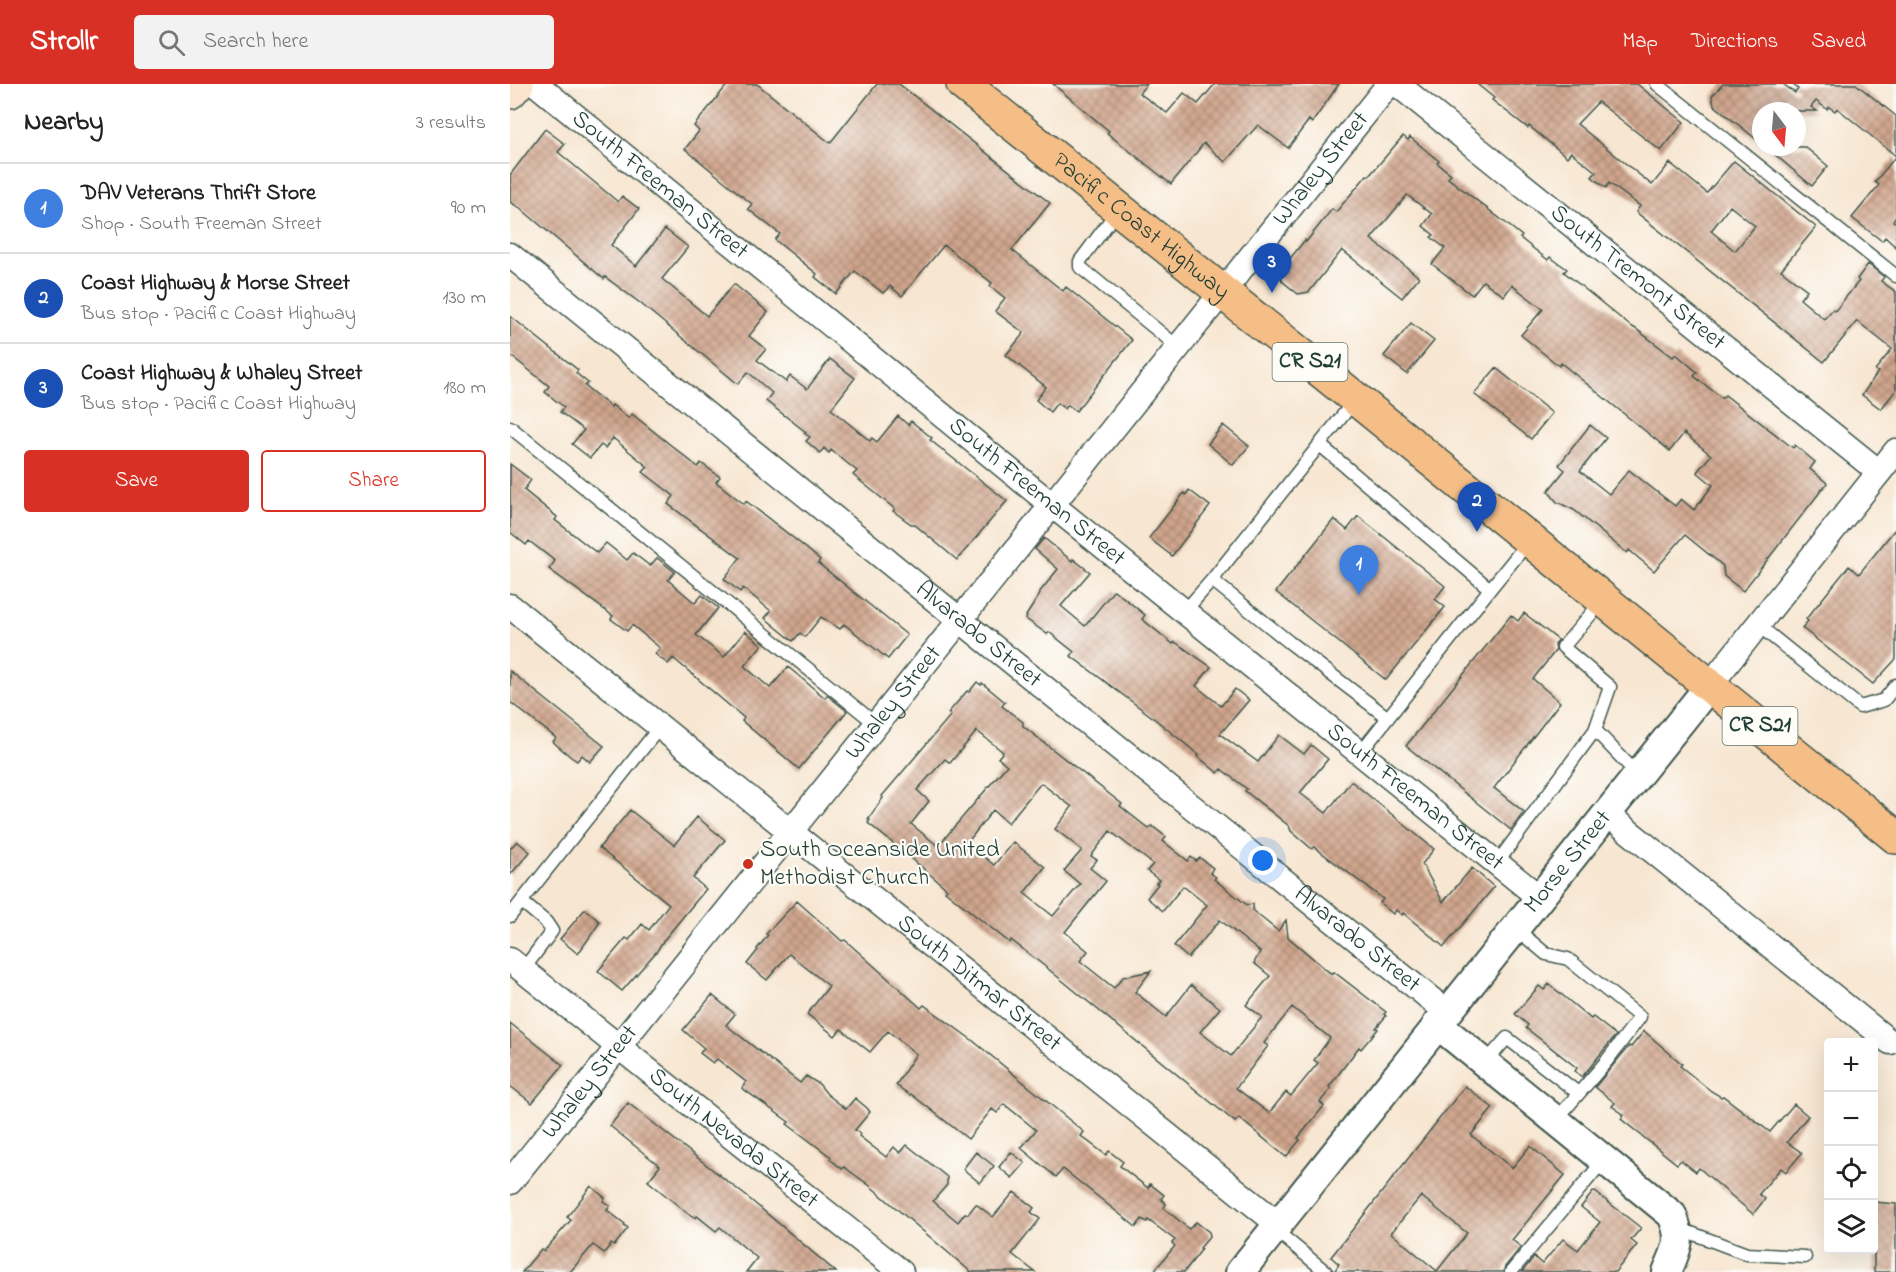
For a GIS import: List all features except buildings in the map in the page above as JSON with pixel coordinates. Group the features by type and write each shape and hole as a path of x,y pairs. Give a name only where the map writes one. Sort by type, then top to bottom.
{"main road":[{"path":"510,92 517,84"},
{"name":"Pacific Coast Highway","path":"963,84 1710,685"},
{"name":"CR S21","path":"1710,685 1896,837"}],"street":[{"name":"South Freeman Street","path":"536,84 1052,505 1540,898"},
{"name":"Whaley Street","path":"510,1182 518,1157 618,1047 1389,84"},
{"name":"South Tremont Street","path":"1397,84 1879,472"},
{"name":"Alvarado Street","path":"510,255 960,620 1442,1018 1485,1063 1672,1215 1678,1228"},
{"name":"Morse Street","path":"1240,1272 1896,451"},
{"name":"South Ditmar Street","path":"510,606 1276,1227"},
{"path":"1607,814 1890,1042"},
{"name":"South Nevada Street","path":"516,965 901,1272"},
{"path":"1667,1272 1679,1243 1678,1228"}],"lane":[{"path":"1657,84 1896,276"},
{"path":"1119,209 1083,256 1080,267 1178,347"},
{"path":"1184,612 1356,399"},
{"path":"510,426 876,724"},
{"path":"1320,445 1490,589"},
{"path":"1360,753 1530,540"},
{"path":"1212,580 1388,718"},
{"path":"1497,863 1595,730 1610,687 1563,647 1603,600"},
{"path":"1758,625 1860,707 1884,700 1896,685"},
{"path":"510,916 659,728"},
{"path":"1595,730 1638,775"},
{"path":"516,965 552,931 546,922 522,902"},
{"path":"1515,928 1546,954 1568,959 1640,1017 1605,1063 1555,1121"},
{"path":"1485,1063 1507,1038 1578,1093"},
{"path":"1511,1272 1604,1160"},
{"path":"1276,1227 1326,1272"},
{"path":"1678,1228 1747,1254 1805,1257"}],"place":[{"name":"Coast Highway & Whaley Street","path":"1272,293"},
{"name":"Coast Highway & Morse Street","path":"1477,532"},
{"name":"DAV Veterans Thrift Store","path":"1359,595"},
{"name":"South Oceanside United Methodist Church","path":"748,864"}]}
